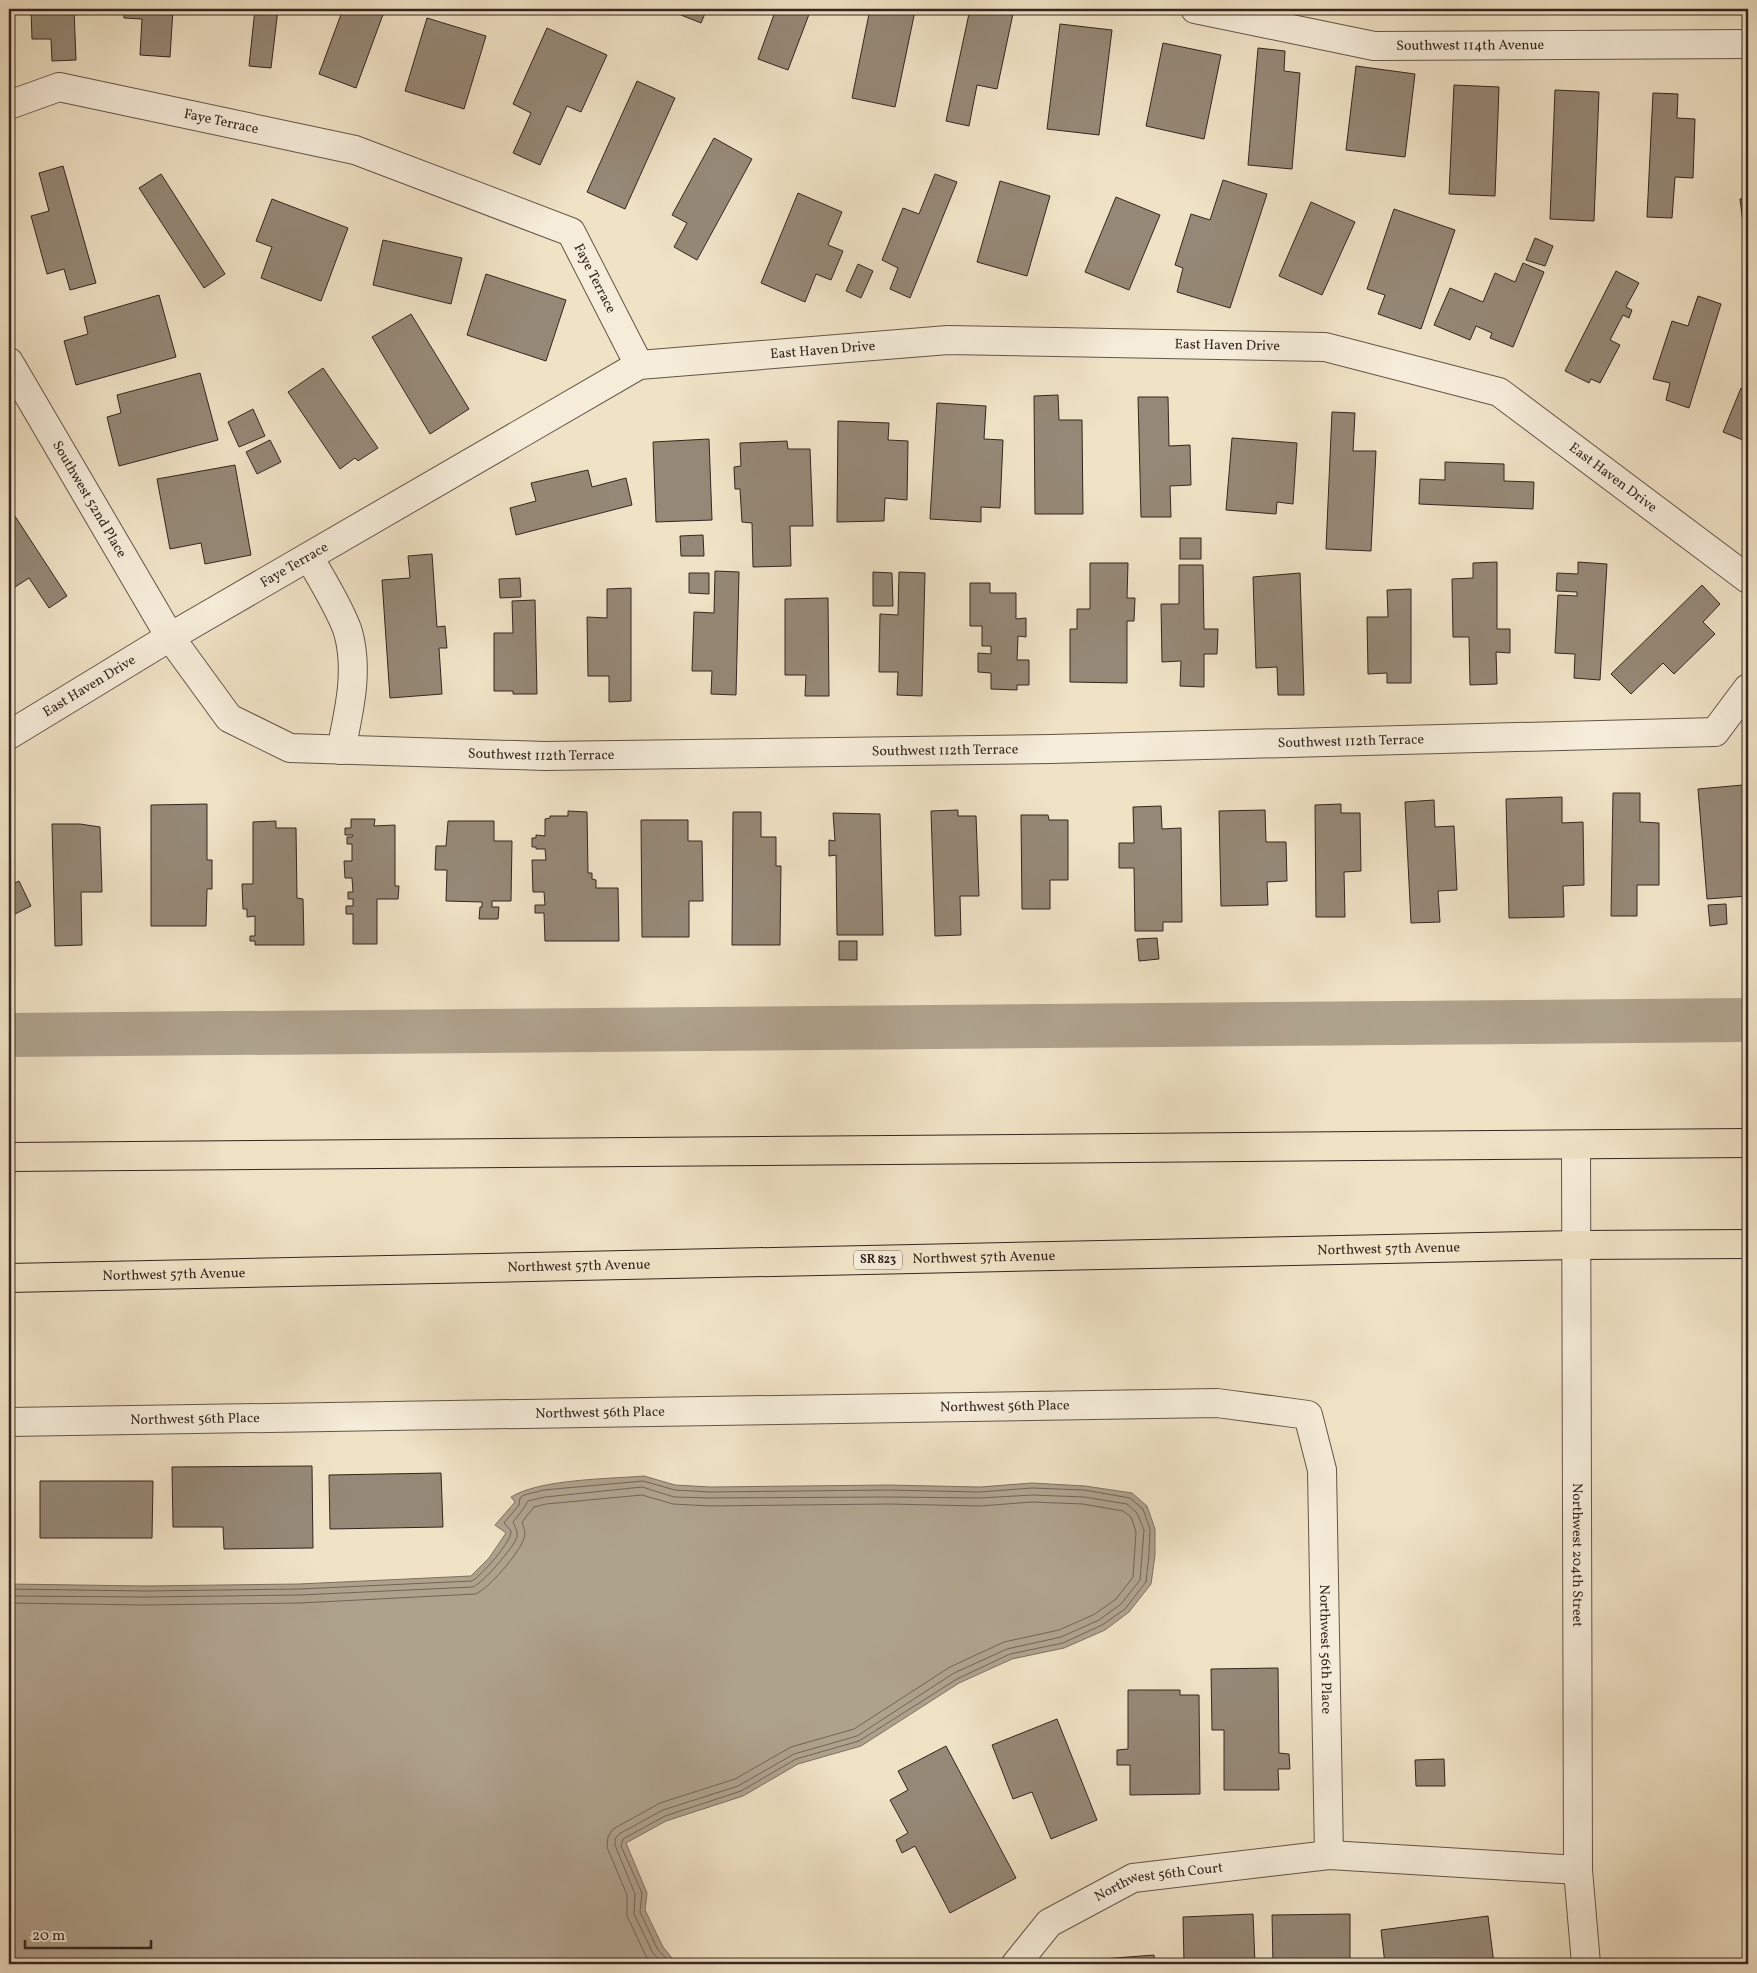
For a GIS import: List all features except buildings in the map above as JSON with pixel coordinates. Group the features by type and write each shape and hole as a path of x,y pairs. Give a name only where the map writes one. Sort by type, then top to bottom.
{"main road":[{"path":"9,1157 1576,1146 1748,1143"},
{"name":"Northwest 57th Avenue","path":"9,1278 1748,1244"}],"street":[{"name":"Southwest 114th Avenue","path":"1195,9 1374,46 1748,44"},
{"name":"Faye Terrace","path":"9,105 59,87 355,150 571,232 639,365 170,637"},
{"name":"East Haven Drive","path":"639,365 948,340 1325,348 1499,392 1748,579"},
{"name":"Southwest 52nd Place","path":"9,362 170,637"},
{"path":"309,557 348,632 353,666 351,698 341,750"},
{"name":"East Haven Drive","path":"9,736 170,637"},
{"name":"Southwest 112th Terrace","path":"170,637 229,718 290,748 341,750 595,756 1051,749 1715,732 1748,688"},
{"name":"Northwest 204th Street","path":"1576,1146 1578,1870 1586,1964"},
{"name":"Northwest 56th Place","path":"9,1422 1217,1404 1308,1415 1322,1470 1329,1855"},
{"path":"1329,1855 1578,1870"},
{"name":"Northwest 56th Court","path":"1016,1964 1049,1923 1133,1878 1329,1855"}],"water":[{"path":"644,1476 675,1485 710,1487 888,1485 980,1487 1032,1483 1085,1486 1132,1493 1147,1506 1155,1529 1155,1555 1151,1584 1129,1612 1105,1630 1064,1648 1012,1659 959,1683 861,1746 798,1764 743,1796 666,1821 626,1843 647,1893 645,1910 663,1947 677,1964 9,1964 9,1584 145,1586 299,1584 471,1576 489,1558 506,1533 495,1525 515,1502 511,1497 524,1491 556,1483"}],"waterway":[{"path":"9,1035 1748,1020"}]}
